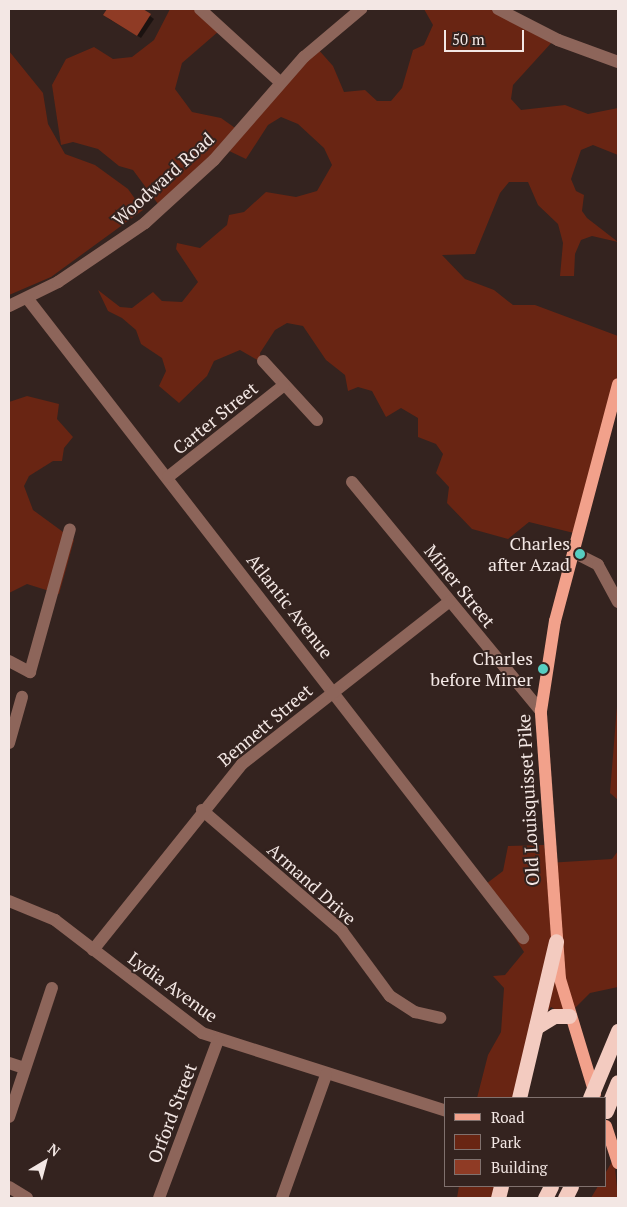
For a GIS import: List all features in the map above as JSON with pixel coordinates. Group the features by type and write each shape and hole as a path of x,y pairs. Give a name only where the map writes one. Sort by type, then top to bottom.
{"highway":[{"path":"519,1097 556,941"},
{"path":"536,1027 554,1016 569,1016"},
{"path":"590,1097 618,1031"},
{"path":"607,1109 618,1082"}],"main road":[{"name":"Old Louisquisset Pike","path":"596,1097 569,1016 556,941 541,711 556,621 618,384"},
{"path":"607,1129 618,1163"}],"street":[{"path":"200,9 280,82"},
{"name":"Woodward Road","path":"9,306 27,298 145,223 214,160 280,82 361,9"},
{"path":"498,9 558,40 618,62"},
{"name":"Atlantic Avenue","path":"27,298 334,690 523,938"},
{"path":"264,361 283,386 317,420"},
{"name":"Carter Street","path":"168,477 283,386"},
{"name":"Miner Street","path":"352,482 541,711"},
{"path":"9,661 30,672 70,529"},
{"path":"573,552 598,565 618,602"},
{"name":"Bennett Street","path":"93,950 202,810 242,764 450,601"},
{"path":"9,743 22,697"},
{"name":"Armand Drive","path":"202,810 342,931 390,996 415,1012 440,1018"},
{"name":"Lydia Avenue","path":"9,901 43,912 189,1024 218,1040 326,1075 444,1109"},
{"path":"9,1116 52,988"},
{"name":"Orford Street","path":"159,1198 218,1040"},
{"path":"9,1063 24,1068"},
{"path":"282,1198 326,1075"},
{"path":"9,1187 26,1197"}],"green space":[{"path":"170,9 194,9 219,31 182,63 175,89 192,112 221,118 238,130 317,48 333,66 344,92 365,90 377,101 391,101 402,88 413,50 424,45 433,25 424,9 496,9 553,41 513,85 511,99 521,110 565,105 588,114 618,108 618,155 593,145 581,150 571,179 576,191 584,195 582,211 587,218 618,242 592,236 581,240 575,254 574,276 560,276 563,243 558,224 538,205 528,182 509,182 500,193 475,254 442,255 465,279 494,290 513,305 535,305 618,336 618,401 578,534 529,522 508,539 472,529 447,503 449,487 436,473 443,454 436,444 418,437 418,418 401,408 386,417 372,391 358,387 348,391 345,375 326,360 303,326 287,323 275,330 260,353 261,362 240,350 214,361 207,376 179,403 159,386 166,371 162,358 141,344 136,330 122,318 108,311 98,290 120,307 132,308 153,292 162,301 182,302 198,282 176,249 177,243 200,248 227,225 229,215 244,212 266,192 296,197 317,191 332,165 324,148 298,124 281,117 268,125 246,159 225,149 161,208 133,170 119,166 98,149 73,142 61,145 52,85 66,59 94,47 113,59 132,57 154,40"},
{"path":"9,51 43,93 48,124 65,154 95,165 128,189 143,210 51,277 9,295"},
{"path":"27,396 59,404 57,419 73,437 64,448 62,461 53,461 29,476 24,486 33,510 74,540 59,594 27,584 9,593 9,402"},
{"path":"618,694 618,800 610,793"},
{"path":"544,845 547,863 612,859 618,851 618,987 590,993 567,1016 551,1007 538,1024 520,1097 477,1097 488,1055 501,1032 504,988 493,976 505,975 524,952 482,887 503,871 508,846"},
{"path":"614,1158 618,1198 591,1198 597,1187 607,1187 607,1170"},
{"path":"459,1187 501,1187 498,1198 457,1198"}],"building":[{"path":"107,9 143,9 151,14 137,36 103,15"}],"place":[{"name":"Charles after Azad","path":"580,554"},
{"name":"Charles before Miner","path":"543,669"}]}
